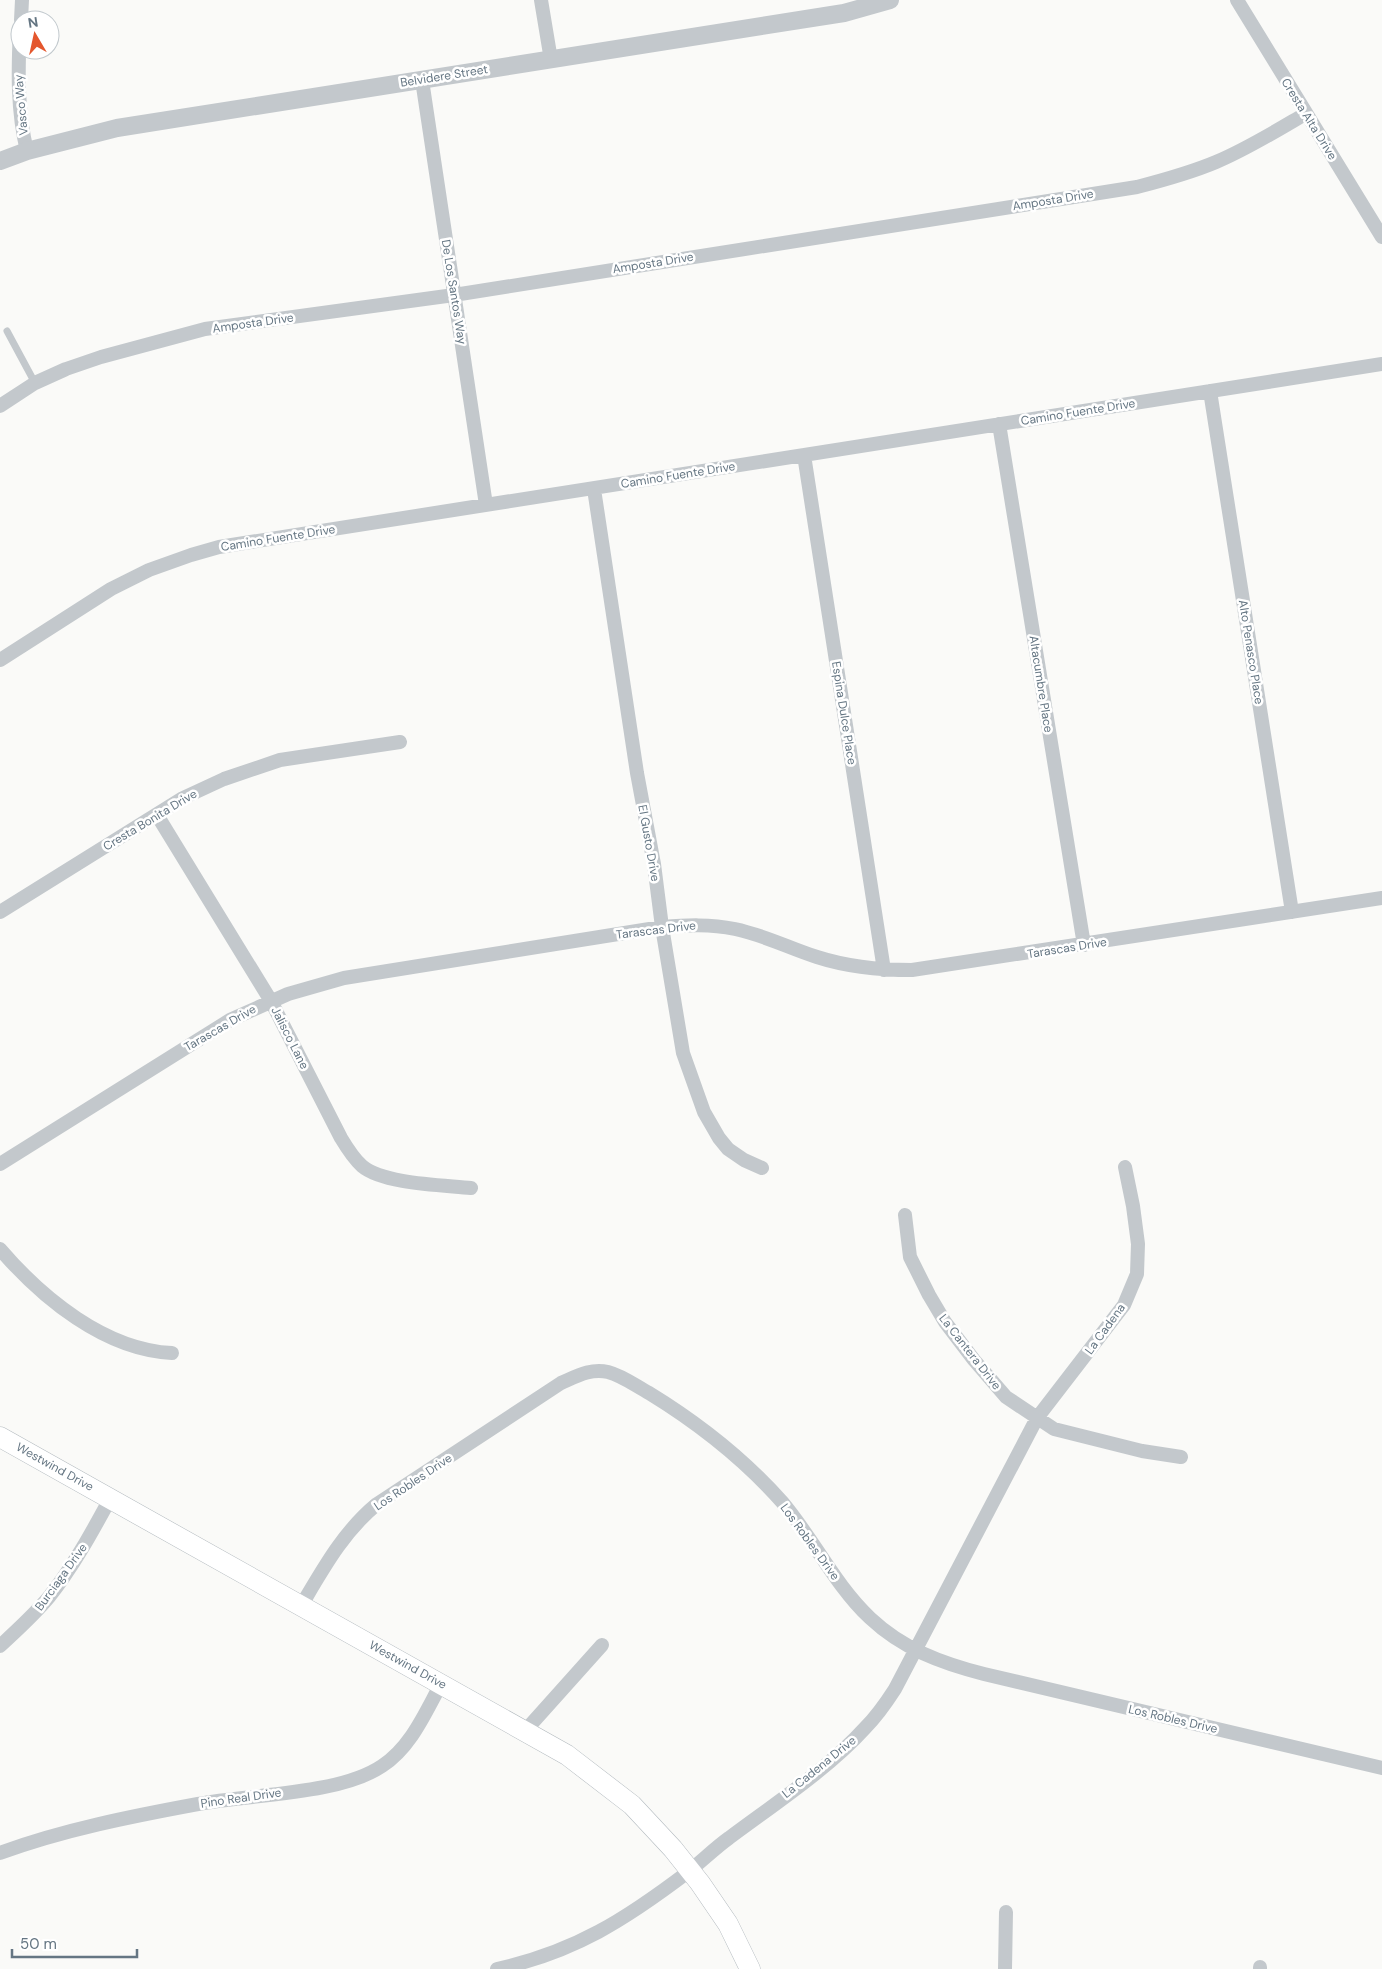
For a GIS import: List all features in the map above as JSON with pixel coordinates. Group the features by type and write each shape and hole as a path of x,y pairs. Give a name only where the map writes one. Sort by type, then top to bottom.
{"main road":[{"name":"Westwind Drive","path":"0,1437 567,1755 632,1805 673,1849 700,1883 728,1924 750,1969"}],"street":[{"path":"541,0 551,60"},
{"name":"Belvidere Street","path":"0,160 27,151 117,128 844,14 890,0"},
{"name":"Cresta Alta Drive","path":"1237,0 1382,237"},
{"name":"Vasco Way","path":"18,60 20,108 27,151"},
{"name":"De Los Santos Way","path":"422,80 486,505"},
{"name":"Amposta Drive","path":"0,406 35,383 66,369 101,357 205,329 454,295 1138,187 1170,179 1216,162 1305,114"},
{"name":"Camino Fuente Drive","path":"0,660 111,589 149,570 219,547 1382,364"},
{"name":"Alto Penasco Place","path":"1210,391 1292,912"},
{"name":"Altacumbre Place","path":"999,424 1084,945"},
{"name":"Espina Dulce Place","path":"804,455 884,970"},
{"name":"El Gusto Drive","path":"594,489 637,773 654,864 662,927 683,1054 704,1112 719,1138 728,1149 744,1160 762,1168"},
{"name":"Cresta Bonita Drive","path":"0,912 182,798 224,779 280,760 400,742"},
{"name":"Jalisco Lane","path":"157,815 271,1001 352,1156 363,1167 389,1178 471,1188"},
{"name":"Tarascas Drive","path":"0,1164 230,1020 271,1001 344,978 662,927 693,924 735,929 768,937 837,963 884,970 932,969 1382,898"},
{"name":"La Cadena","path":"1038,1418 1124,1305 1137,1274 1137,1235 1125,1167"},
{"name":"La Cantera Drive","path":"905,1215 910,1257 945,1322 1006,1397 1054,1429 1142,1451 1181,1457"},
{"path":"0,1248 31,1283 75,1318 124,1342 157,1352 172,1353"},
{"name":"Los Robles Drive","path":"301,1606 339,1544 363,1516 377,1504 561,1382 584,1372 609,1372 631,1382 668,1405 738,1457 783,1503 808,1535 842,1585 869,1617 893,1637 915,1650 935,1660 984,1674 1382,1768"},
{"name":"La Cadena Drive","path":"497,1969 549,1955 592,1937 650,1900 836,1756 864,1730 895,1689 1038,1418"},
{"name":"Burciaga Drive","path":"0,1646 29,1619 49,1596 85,1544 110,1499"},
{"path":"525,1731 602,1645"},
{"name":"Pino Real Drive","path":"0,1853 92,1827 189,1806 307,1789 346,1782 366,1776 400,1751 414,1733 441,1684"},
{"path":"1004,1969 1006,1912"}],"lane":[{"path":"7,331 35,383"}]}
